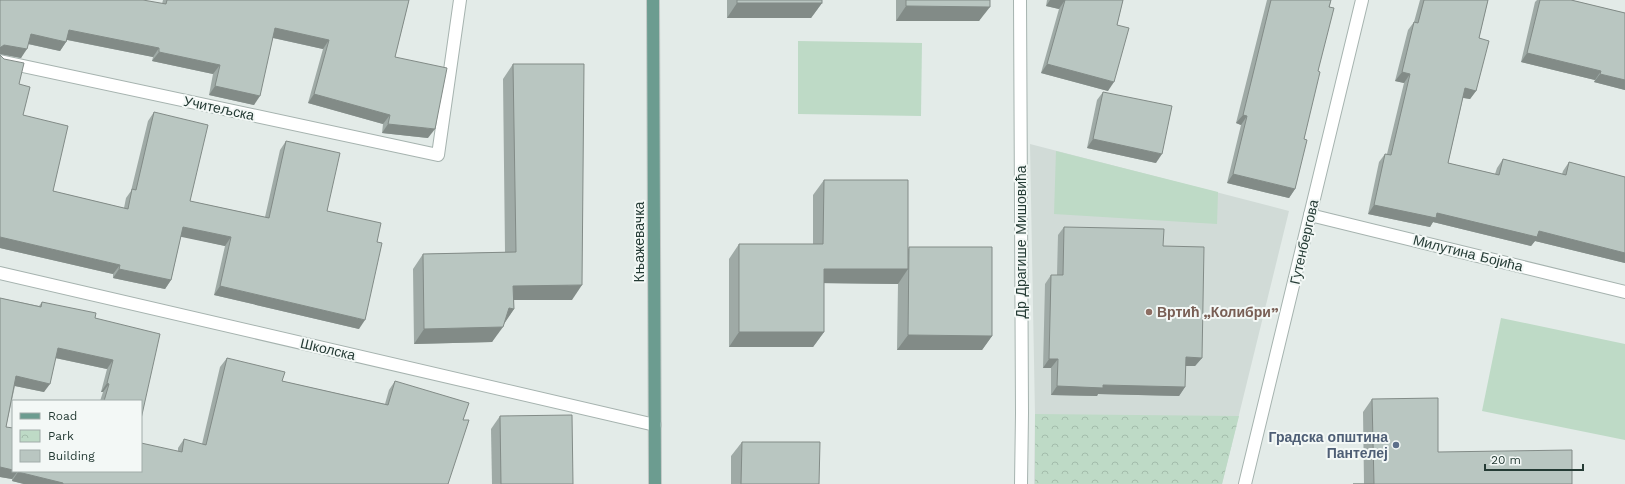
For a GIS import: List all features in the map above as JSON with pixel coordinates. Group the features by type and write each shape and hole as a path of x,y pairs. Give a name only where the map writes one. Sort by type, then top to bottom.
{"main road":[{"name":"Књажевачка","path":"653,0 655,484"}],"street":[{"name":"Учитељска","path":"0,61 438,155 460,0"},
{"name":"Др Драгише Мишовића","path":"1020,0 1021,484"},
{"name":"Гутенбергова","path":"1245,484 1362,0"},
{"name":"Милутина Бојића","path":"1310,215 1625,292"},
{"name":"Школска","path":"0,273 655,424"}],"shaded area":[{"name":"Вртић „Колибри”","path":"1030,144 1289,211 1222,484 1034,484 1035,414"}],"green space":[{"path":"798,41 922,43 921,116 798,114"},
{"path":"1056,151 1218,192 1217,224 1054,214"},
{"path":"1501,318 1625,344 1625,440 1482,411"},
{"path":"1035,414 1239,416 1222,484 1035,484"}],"building":[{"path":"0,0 143,0 166,4 167,0 409,0 395,57 447,68 435,129 388,124 390,115 314,94 329,40 275,28 260,96 215,86 220,65 159,52 159,48 69,30 66,42 31,34 27,49 4,45 0,48"},
{"path":"737,0 822,0 822,3 737,3"},
{"path":"906,0 990,0 990,7 906,6"},
{"path":"1065,0 1123,0 1117,25 1129,28 1114,82 1047,64"},
{"path":"1271,0 1331,0 1329,7 1334,8 1318,71 1320,72 1304,139 1307,140 1295,189 1233,174 1247,116 1243,115"},
{"path":"1424,0 1488,0 1479,38 1489,41 1476,91 1465,88 1448,163 1499,175 1503,159 1566,175 1569,162 1625,177 1625,253 1539,231 1537,237 1437,213 1436,218 1374,205 1385,154 1391,155 1410,74 1402,72 1414,22 1418,23"},
{"path":"1540,0 1571,0 1625,13 1625,80 1600,74 1601,71 1527,53"},
{"path":"0,55 4,59 24,63 19,84 30,87 23,115 68,126 53,191 128,209 132,189 136,190 154,112 208,125 190,201 269,218 286,141 340,153 327,211 381,223 377,242 382,243 365,320 220,286 231,237 183,227 171,280 119,269 120,265 0,237"},
{"path":"513,64 584,64 582,285 513,286 514,309 509,308 503,327 424,329 423,254 516,252"},
{"path":"1103,92 1172,106 1162,154 1093,139"},
{"path":"824,180 908,180 908,269 824,269 824,332 739,332 739,244 823,244"},
{"path":"1064,227 1164,229 1163,246 1204,247 1202,358 1186,357 1185,387 1103,385 1103,388 1057,386 1058,359 1049,359 1051,275 1063,275"},
{"path":"909,247 992,247 992,336 908,335"},
{"path":"0,298 41,307 42,302 96,313 95,318 160,334 142,415 142,400 104,400 113,360 58,348 50,384 16,376 6,427 12,428 12,470 0,467"},
{"path":"227,358 285,372 282,381 388,405 395,381 469,403 463,420 469,420 448,484 63,484 18,472 142,472 142,443 182,452 184,439 206,445"},
{"path":"1438,398 1438,452 1572,450 1572,484 1374,484 1372,399"},
{"path":"572,415 573,484 501,484 500,416"},
{"path":"742,442 820,442 819,484 741,484"}],"place":[{"name":"Вртић „Колибри”","path":"1149,312"},
{"name":"Градска општина Пантелеј","path":"1396,445"}]}
